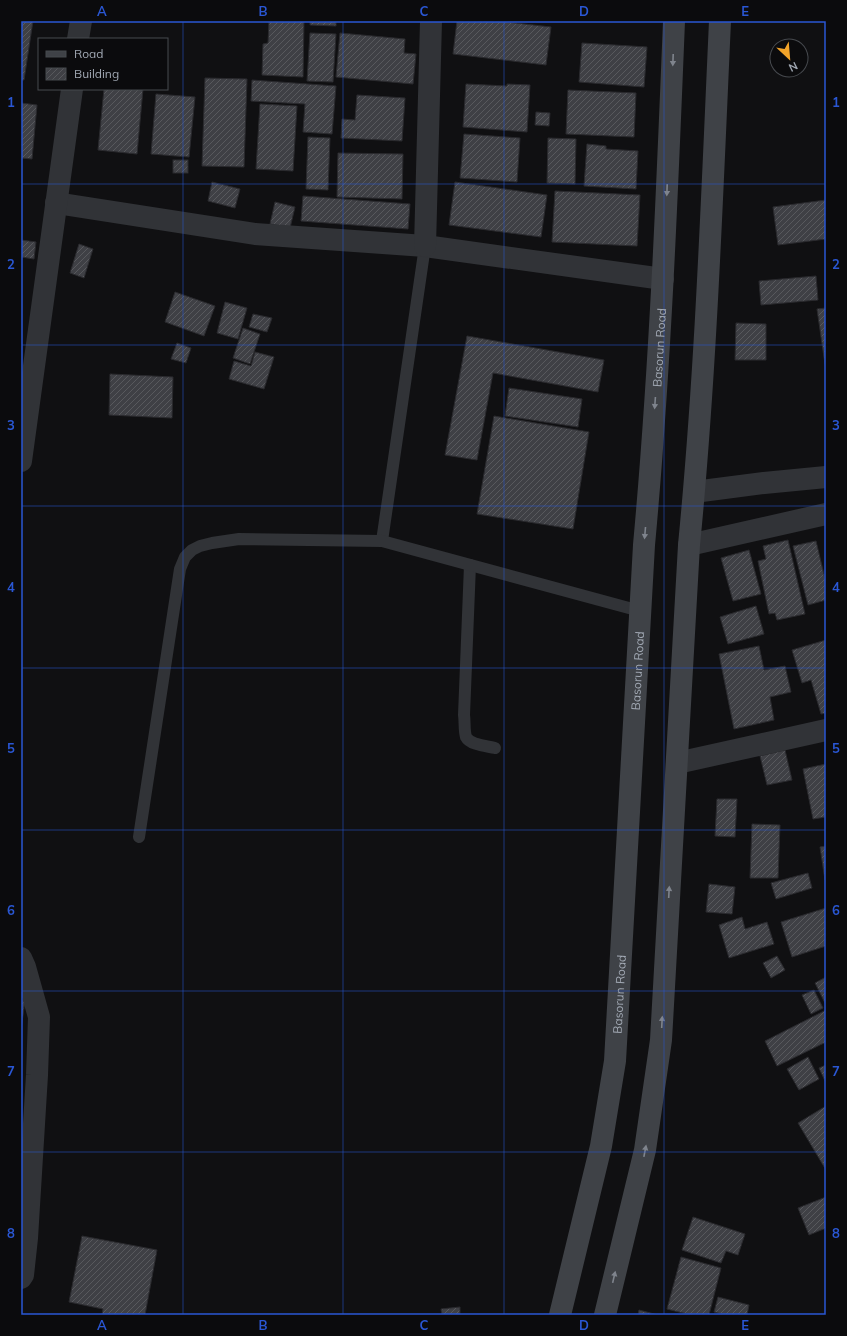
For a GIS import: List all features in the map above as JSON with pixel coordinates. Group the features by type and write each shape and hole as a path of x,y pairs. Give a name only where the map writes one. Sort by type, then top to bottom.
{"main road":[{"name":"Basorun Road","path":"560,1315 601,1146 615,1061 640,611 663,279 674,21"},
{"path":"605,1315 645,1150 661,1040 689,545 694,492 708,278 720,21"}],"street":[{"path":"78,38 81,21"},
{"path":"425,246 431,21"},
{"path":"21,452 72,90"},
{"path":"56,203 255,234 425,246 663,279"},
{"path":"694,492 826,477"},
{"path":"689,545 826,514"},
{"path":"677,763 826,730"},
{"path":"21,958 25,966 39,1017 27,1238 23,1275 21,1278"}],"lane":[{"path":"382,541 425,246"},
{"path":"139,837 180,569 185,557 192,550 200,546 212,542 239,539 382,541 640,611"},
{"path":"470,565 464,715 466,736 469,740 495,748"}],"building":[{"path":"21,21 33,21 24,80 21,80"},
{"path":"269,21 304,21 303,77 262,75 263,44 268,43"},
{"path":"310,21 336,21 336,26 310,25"},
{"path":"457,21 498,21 551,27 546,65 453,54"},
{"path":"310,33 336,34 333,82 307,81"},
{"path":"340,33 405,39 404,53 416,54 413,84 336,77"},
{"path":"582,43 647,47 644,87 579,82"},
{"path":"205,78 247,79 244,167 202,166"},
{"path":"252,80 336,86 332,134 303,132 305,104 251,101"},
{"path":"466,84 507,86 507,84 530,85 527,132 463,127"},
{"path":"104,90 143,90 137,154 98,150"},
{"path":"568,90 636,93 634,137 566,134"},
{"path":"156,94 195,97 189,157 151,154"},
{"path":"357,95 405,98 402,141 341,138 342,119 355,120"},
{"path":"21,103 37,105 32,159 21,158"},
{"path":"260,104 297,106 293,171 256,169"},
{"path":"536,112 550,113 549,126 535,125"},
{"path":"464,134 520,138 517,182 460,178"},
{"path":"308,137 330,138 328,190 306,189"},
{"path":"548,138 576,139 575,184 547,183"},
{"path":"587,144 606,146 606,149 638,151 636,189 584,186"},
{"path":"338,153 403,154 402,199 337,197"},
{"path":"173,160 188,160 188,173 173,173"},
{"path":"212,182 240,189 235,208 208,201"},
{"path":"455,182 547,195 541,237 449,225"},
{"path":"555,191 640,195 637,246 552,242"},
{"path":"303,196 410,204 408,229 301,221"},
{"path":"826,200 826,239 778,245 773,207"},
{"path":"275,202 295,207 290,228 270,224"},
{"path":"21,240 36,242 34,259 21,257"},
{"path":"79,244 93,249 84,278 70,273"},
{"path":"816,276 818,300 761,305 759,281"},
{"path":"175,292 215,306 204,336 165,322"},
{"path":"225,302 247,308 238,339 217,333"},
{"path":"826,308 826,371 817,309"},
{"path":"253,314 272,318 267,332 249,327"},
{"path":"736,323 766,324 766,360 735,360"},
{"path":"243,328 260,334 250,364 233,358"},
{"path":"467,336 604,360 598,392 493,373 477,460 445,455"},
{"path":"177,343 191,348 186,363 171,359"},
{"path":"255,352 274,357 264,389 229,379 234,361 251,366"},
{"path":"110,374 173,377 172,418 109,415"},
{"path":"509,388 582,399 578,427 505,416"},
{"path":"494,416 589,432 573,529 477,514"},
{"path":"788,540 805,614 777,620 775,613 769,614 758,561 766,559 763,546"},
{"path":"816,541 826,583 826,600 808,605 793,546"},
{"path":"749,550 761,594 733,601 721,558"},
{"path":"756,606 764,634 728,644 720,617"},
{"path":"826,640 826,713 821,714 811,680 802,683 792,650"},
{"path":"759,646 764,670 785,666 791,692 770,697 774,720 734,729 719,654"},
{"path":"785,750 792,780 767,785 760,756"},
{"path":"826,764 826,817 813,819 803,769"},
{"path":"717,799 737,799 735,837 715,836"},
{"path":"752,824 780,825 778,878 750,878"},
{"path":"826,846 826,880 825,880 820,847"},
{"path":"808,873 812,888 776,899 771,883"},
{"path":"709,884 735,887 732,914 706,912"},
{"path":"826,908 826,946 792,957 781,922"},
{"path":"742,917 745,929 767,922 774,944 729,958 719,925"},
{"path":"777,956 785,970 771,978 763,963"},
{"path":"826,977 826,1005 815,983"},
{"path":"814,990 823,1008 811,1014 802,995"},
{"path":"21,1000 25,1000 21,1030"},
{"path":"826,1010 826,1042 777,1066 765,1041"},
{"path":"808,1057 819,1079 799,1090 787,1069"},
{"path":"826,1065 826,1083 819,1068"},
{"path":"826,1106 826,1170 798,1123"},
{"path":"826,1197 826,1228 809,1235 798,1208"},
{"path":"693,1217 745,1234 738,1255 726,1251 721,1263 682,1250"},
{"path":"82,1236 157,1250 145,1315 102,1315 103,1309 69,1302"},
{"path":"681,1257 721,1268 709,1315 691,1315 667,1309"},
{"path":"718,1297 749,1305 747,1315 725,1315 714,1312"},
{"path":"460,1307 460,1315 442,1315 441,1309"},
{"path":"639,1310 658,1315 638,1315"}]}
